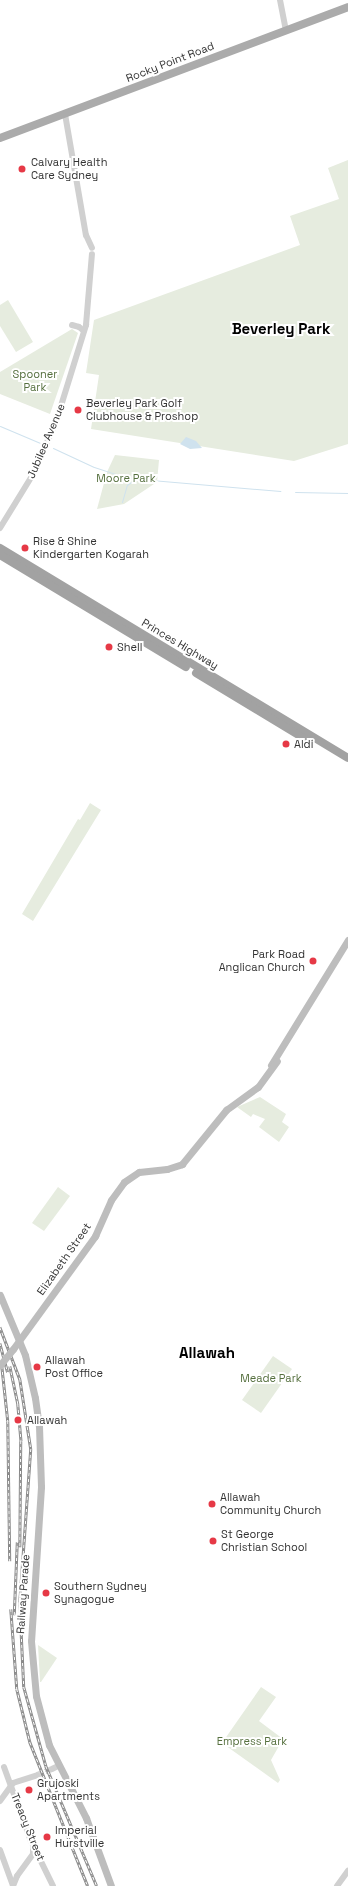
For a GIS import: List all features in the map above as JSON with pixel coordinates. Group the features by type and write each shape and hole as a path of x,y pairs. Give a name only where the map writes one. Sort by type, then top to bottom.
{"highway":[{"name":"Princes Highway","path":"0,548 348,758"},
{"name":"Princes Highway","path":"0,555 348,765"}],"main road":[{"name":"Rocky Point Road","path":"0,138 348,7"},
{"name":"Elizabeth Street","path":"0,1365 20,1341 95,1236 111,1200 124,1182 139,1172 167,1169 182,1164 226,1110 258,1087 268,1073 348,940"},
{"name":"Railway Parade","path":"0,1295 20,1341 35,1398 41,1449 40,1507 32,1620 33,1674 41,1719 55,1767 86,1818 112,1886"}],"street":[{"path":"280,0 286,30"},
{"name":"Jubilee Avenue","path":"0,528 32,476 56,422 84,331 88,311 92,251 86,238 65,114"},
{"path":"72,325 84,331"},
{"path":"2,1766 13,1779 23,1780"},
{"name":"Treacy Street","path":"2,1766 31,1841 53,1886"},
{"path":"2,1799 11,1786 37,1775"},
{"path":"17,1802 16,1788 23,1780"},
{"path":"2,1799 12,1796 17,1802"},
{"path":"13,1886 16,1877 33,1854 31,1841"},
{"path":"0,1850 13,1886"},
{"path":"337,1886 348,1871"}],"green space":[{"path":"348,160 348,444 294,461 91,429 99,375 86,373 94,320 300,245 290,216 339,199 328,168"},
{"path":"8,300 33,342 16,352 0,326 0,305"},
{"name":"Spooner Park","path":"72,329 78,333 50,414 0,394 0,372"},
{"name":"Moore Park","path":"115,455 159,460 157,482 124,504 97,509 107,472"},
{"path":"90,803 101,810 33,921 22,914 78,819 80,820"},
{"path":"260,1097 286,1114 282,1122 289,1127 279,1142 259,1127 265,1119 253,1114 251,1117 237,1107"},
{"path":"58,1187 70,1196 44,1231 32,1223"},
{"name":"Meade Park","path":"273,1356 292,1369 261,1413 242,1400"},
{"path":"38,1645 57,1658 41,1682 40,1682"},
{"name":"Empress Park","path":"261,1687 276,1697 259,1721 283,1739 271,1760 280,1780 278,1783 222,1743"}],"water":[{"path":"186,437 196,441 202,448 190,449 180,444"}],"waterway":[{"path":"0,426 40,443"},
{"path":"53,448 94,467 128,478 280,491"},
{"path":"122,502 127,485 134,480"},
{"path":"295,492 348,493"}],"tunnel":[{"path":"37,1775 52,1769"}],"railway":[{"path":"0,1327 20,1379 31,1449 20,1603 24,1687 46,1766 97,1886"},
{"path":"0,1343 8,1372"},
{"path":"2,1366 8,1421 10,1561"},
{"path":"10,1366 18,1404 21,1441 20,1547"},
{"path":"14,1615 17,1542"},
{"path":"11,1609 17,1689 30,1742 88,1886"}],"place":[{"name":"Calvary Health Care Sydney","path":"22,169"},
{"name":"Beverley Park Golf Clubhouse & Proshop","path":"78,410"},
{"name":"Rise & Shine Kindergarten Kogarah","path":"25,548"},
{"name":"Shell","path":"109,647"},
{"name":"Aldi","path":"286,744"},
{"name":"Park Road Anglican Church","path":"313,961"},
{"name":"Allawah Post Office","path":"37,1367"},
{"name":"Allawah","path":"18,1420"},
{"name":"Allawah Community Church","path":"212,1504"},
{"name":"St George Christian School","path":"213,1541"},
{"name":"Southern Sydney Synagogue","path":"46,1593"},
{"name":"Grujoski Apartments","path":"29,1790"},
{"name":"Imperial Hurstville","path":"47,1837"}],"district":[{"name":"Beverley Park","path":"281,329"},
{"name":"Allawah","path":"207,1353"}]}
